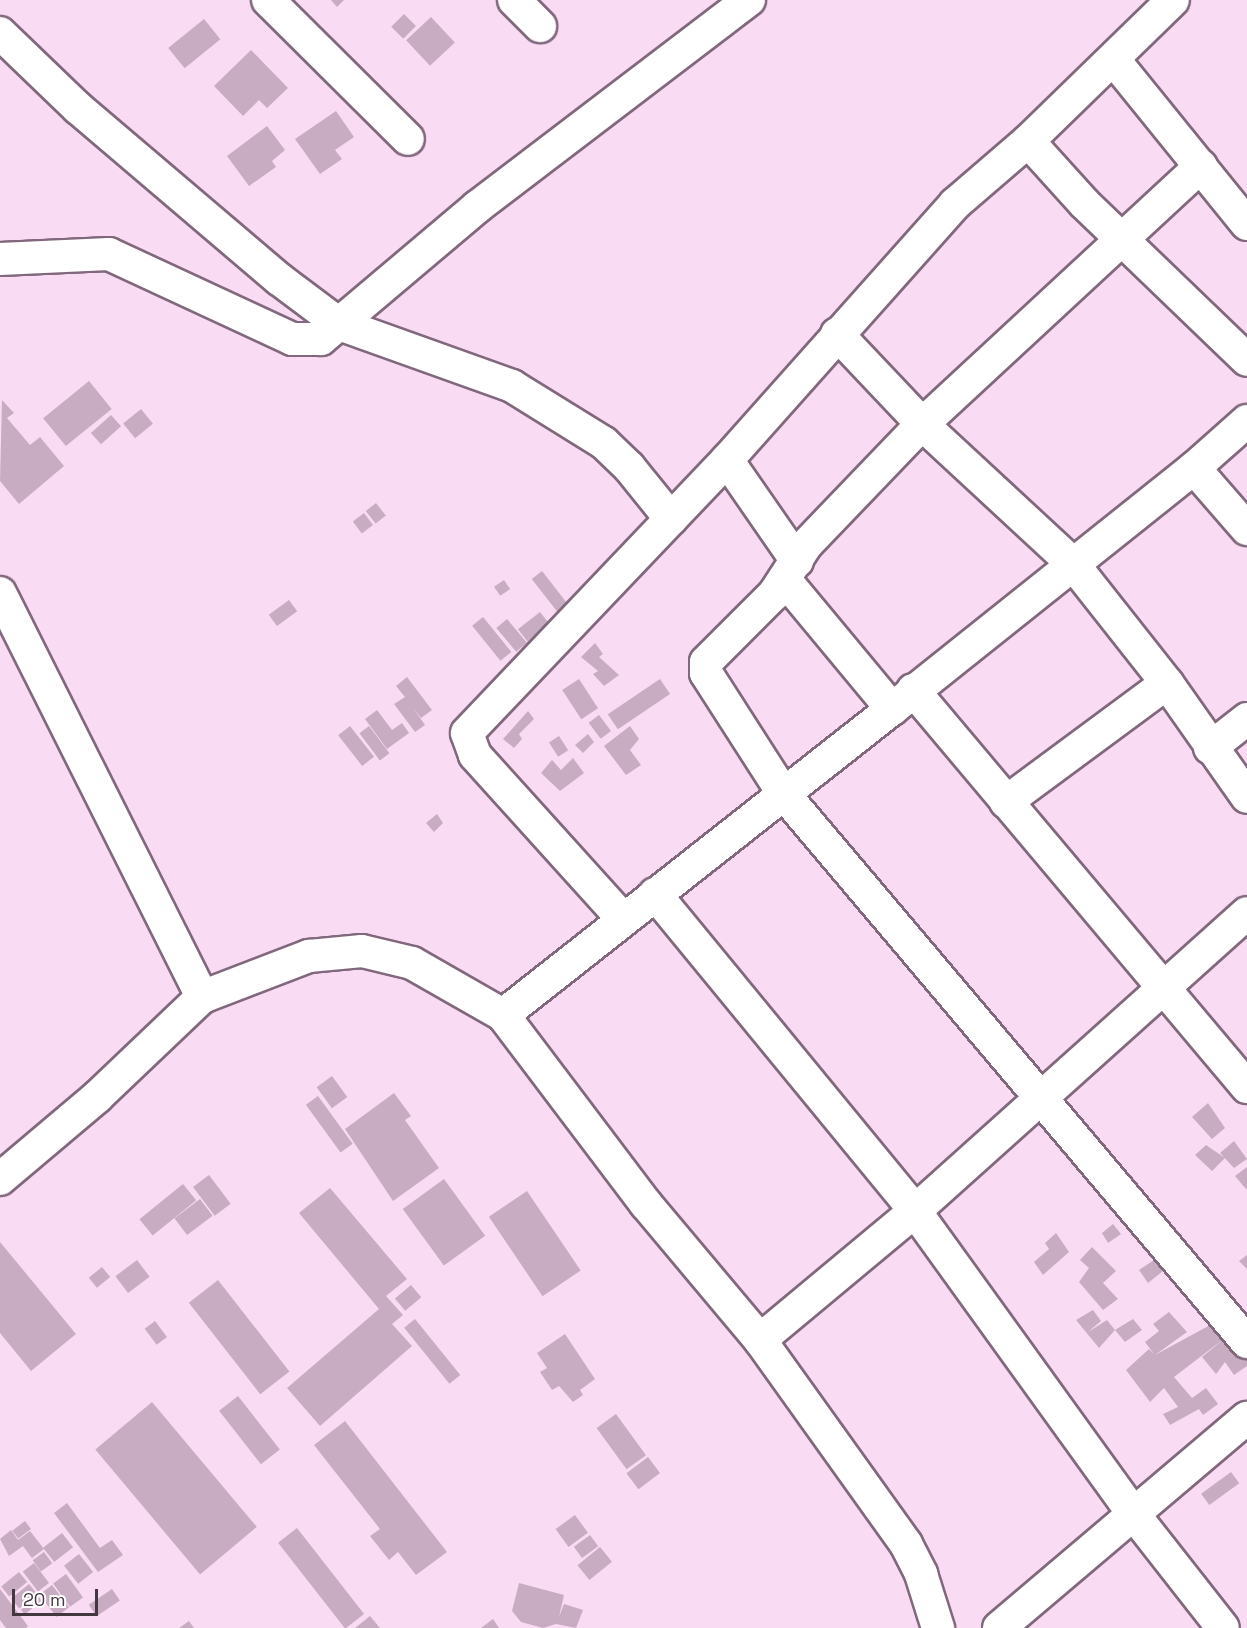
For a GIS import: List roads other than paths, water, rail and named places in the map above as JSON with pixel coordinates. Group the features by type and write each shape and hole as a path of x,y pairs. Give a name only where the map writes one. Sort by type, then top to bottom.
{"street":[{"path":"268,0 408,139"},
{"path":"514,0 540,26"},
{"path":"0,259 109,254 292,339 321,339 477,207 749,0"},
{"path":"623,919 475,754 467,733 727,460 955,204 1028,141 1114,60 1173,0"},
{"path":"0,33 78,108 212,222 339,324 512,386 604,443 629,467 671,519"},
{"path":"1114,60 1247,224"},
{"path":"1028,141 1122,239 1247,360"},
{"path":"1201,165 922,424 806,545 791,571 706,662 706,673 783,793 1247,1342"},
{"path":"837,334 922,424 1073,564 1167,683 1210,748 1247,797"},
{"path":"503,1015 1194,468 1247,421"},
{"path":"727,460 791,571 903,700 1006,802 1247,1087"},
{"path":"1194,468 1247,529"},
{"path":"0,593 202,997"},
{"path":"1006,802 1167,683"},
{"path":"1210,748 1247,719"},
{"path":"655,894 915,1211 1132,1512 1223,1628"},
{"path":"759,1340 915,1211 1247,912"},
{"path":"0,1179 97,1096 202,997 309,956 362,951 412,963 503,1015 646,1204 759,1340 906,1544 921,1574 938,1628"},
{"path":"999,1628 1132,1512 1247,1418"}]}
